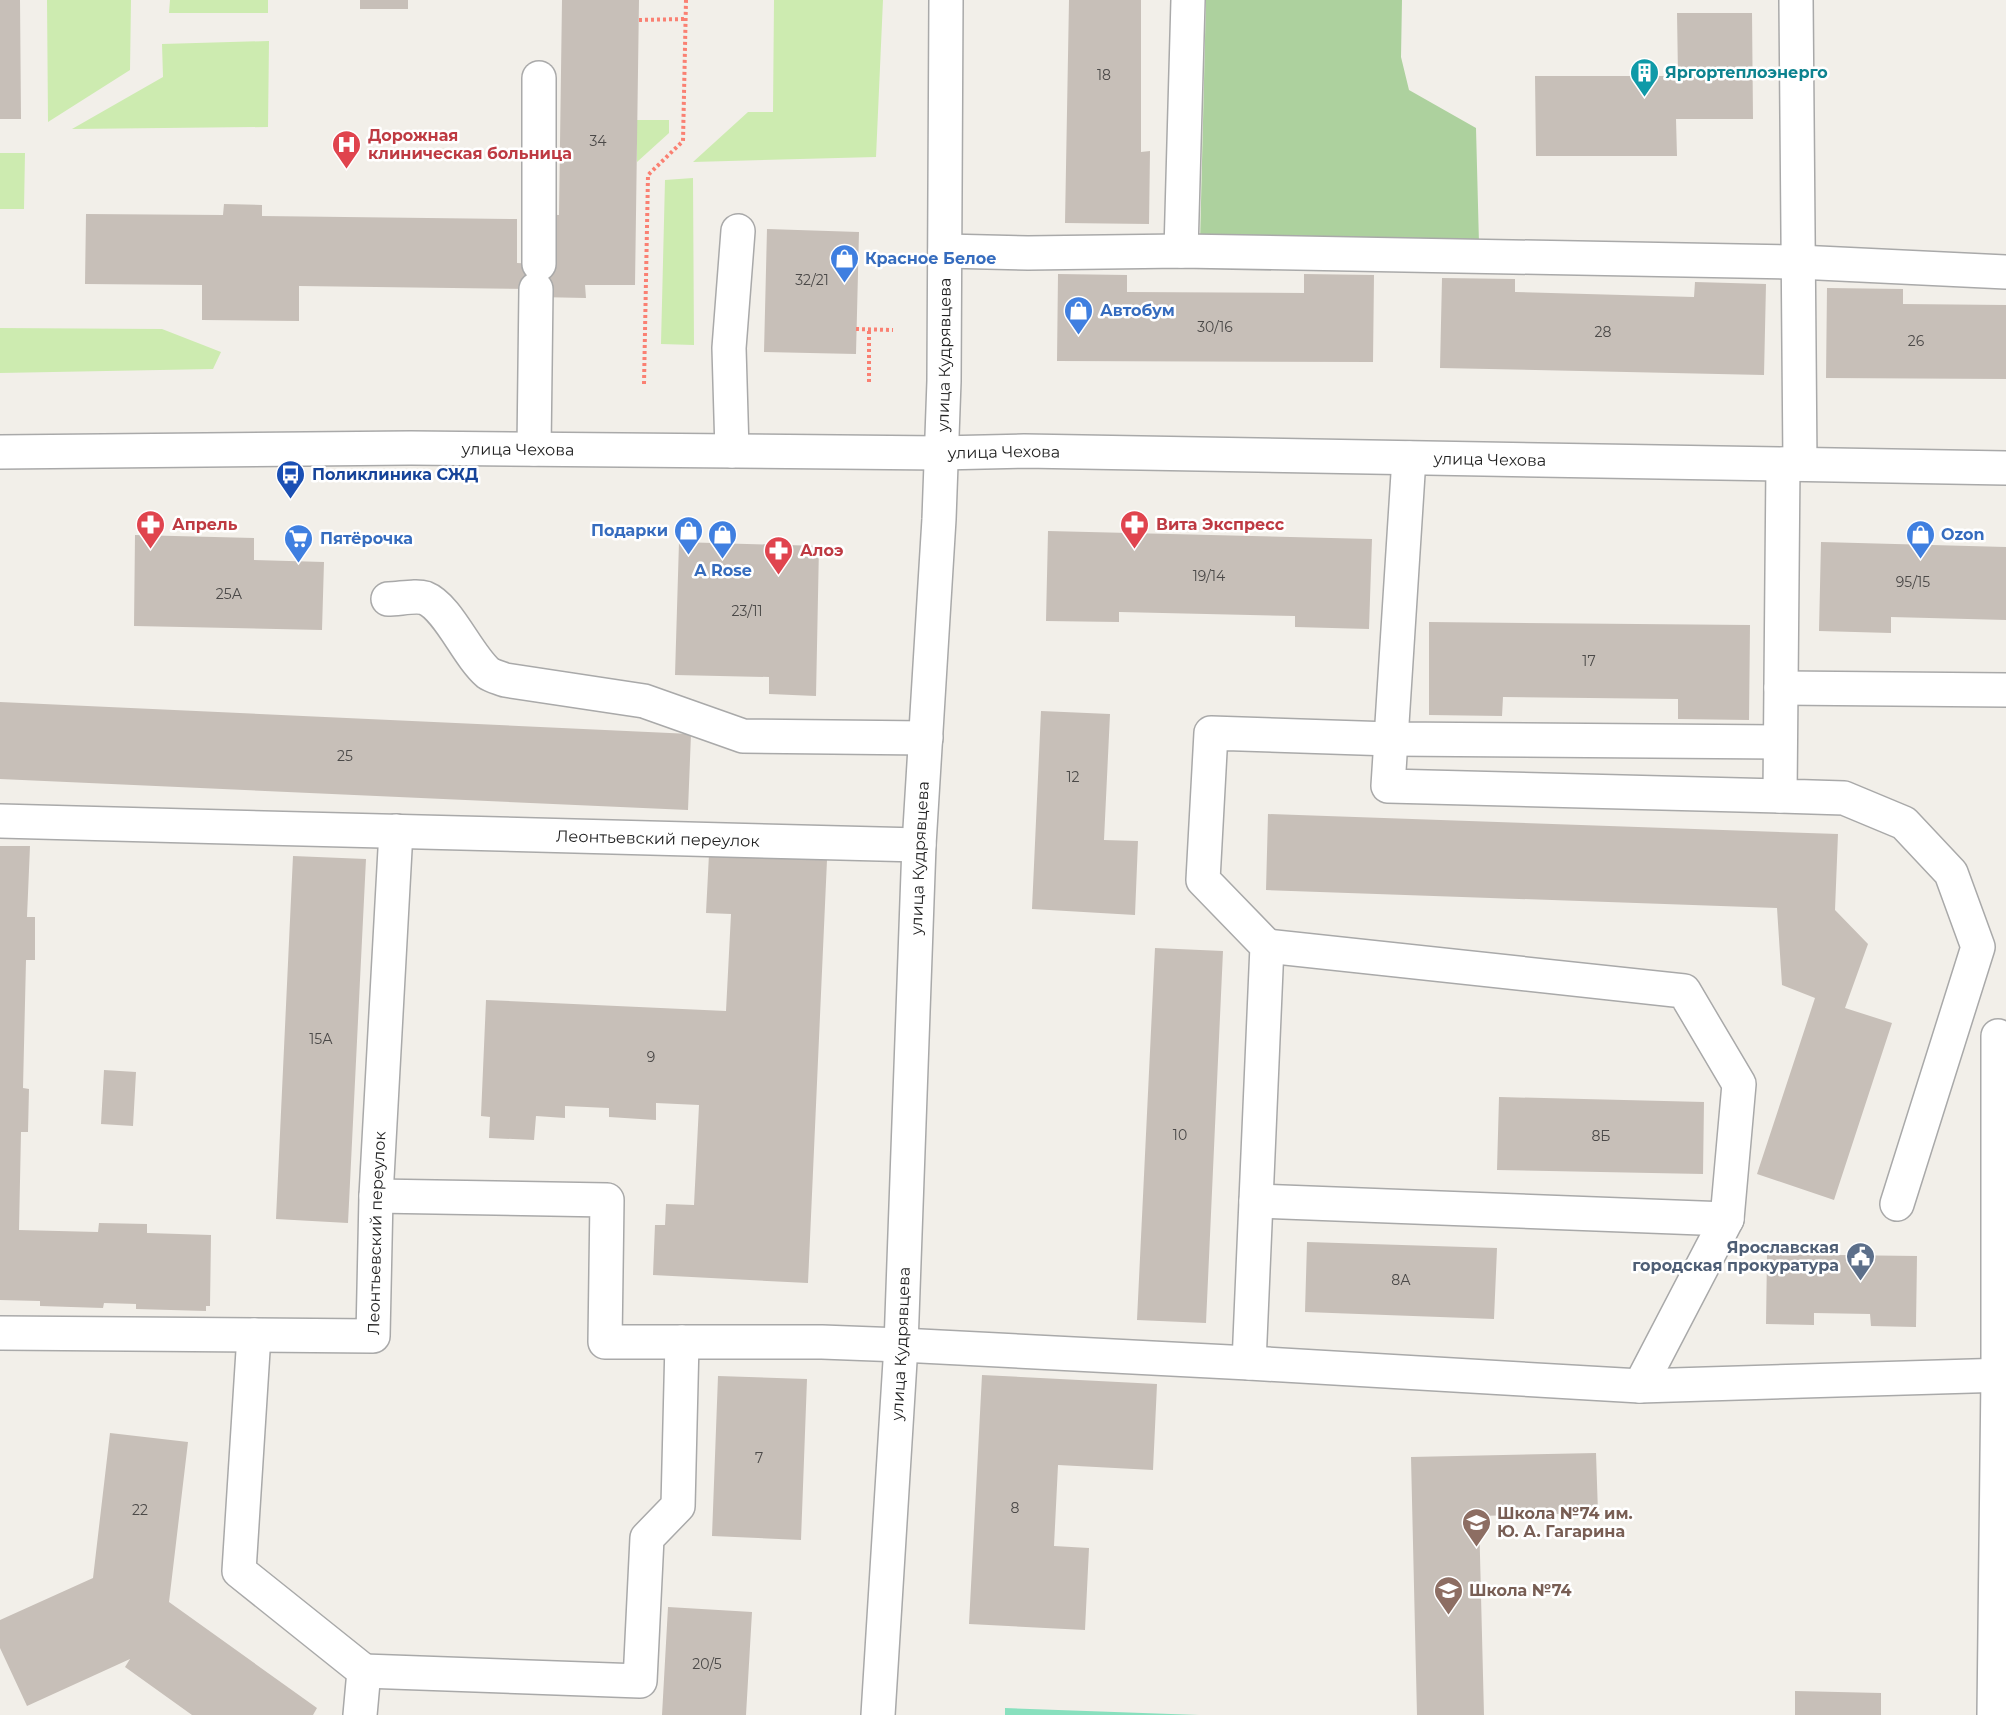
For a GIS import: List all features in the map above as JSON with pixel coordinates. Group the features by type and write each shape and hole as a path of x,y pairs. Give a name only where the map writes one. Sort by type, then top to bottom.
{"street":[{"name":"улица Кудрявцева","path":"878,1715 901,1345 919,845 939,519 944,381 946,0"},
{"path":"1181,251 1188,0"},
{"path":"1780,796 1781,688 1792,464 1798,262 1796,0"},
{"path":"534,449 539,78"},
{"path":"732,451 729,348 738,231"},
{"path":"945,251 1028,253 1181,251 1798,262 2006,272"},
{"name":"улица Чехова","path":"0,452 411,448 940,453 1024,451 2006,468"},
{"path":"1409,458 1388,786 1844,798 1904,823 1951,873 1978,947 1897,1204"},
{"path":"388,599 424,598 435,604 489,674 505,680 644,701 743,736 926,738"},
{"path":"1781,688 2006,690"},
{"path":"1640,1386 1727,1220 1738,1084 1684,991 1267,946 1203,880 1211,733 1391,739 1780,741"},
{"name":"Леонтьевский переулок","path":"0,821 919,845"},
{"name":"Леонтьевский переулок","path":"0,1333 373,1335 376,1196 396,831"},
{"path":"1249,1363 1267,946"},
{"path":"1994,1715 2000,1668 2002,1375 1998,1036"},
{"path":"376,1196 607,1200 605,1342 822,1342 901,1345 1640,1386 2002,1375"},
{"path":"1256,1201 1727,1220"},
{"path":"254,1335 239,1570 364,1671 640,1681 647,1538 678,1506 682,1342"},
{"path":"360,1715 364,1671"}],"path":[{"path":"644,384 648,175 683,141 686,0"},
{"path":"639,20 686,19"},
{"path":"856,329 893,330"},
{"path":"869,329 869,382"}],"green space":[{"path":"47,0 131,0 130,70 48,122"},
{"path":"170,0 268,0 268,13 169,13"},
{"path":"774,0 883,0 876,157 693,162 748,112 773,112"},
{"path":"1206,0 1402,0 1401,57 1409,90 1476,128 1479,244 1200,243"},
{"path":"269,41 268,127 72,129 163,77 162,44"},
{"path":"637,120 669,120 669,133 637,162"},
{"path":"0,153 25,153 24,209 0,209"},
{"path":"693,178 694,345 661,344 665,180"},
{"path":"0,328 162,329 221,352 213,369 0,373"},
{"path":"1005,1708 1199,1715 1005,1715"}],"building":[{"path":"0,0 20,0 21,119 0,119"},
{"path":"360,0 408,0 408,9 360,9"},
{"path":"562,0 639,0 635,285 585,285 586,298 538,297 536,289 299,286 299,321 202,320 202,285 85,284 86,214 223,215 224,204 262,205 262,216 517,219 517,263 539,264 539,214 559,215"},
{"path":"1069,0 1141,0 1141,152 1150,151 1149,224 1065,223"},
{"name":"Яргортеплоэнерго","path":"1677,13 1752,13 1753,119 1676,119 1677,156 1536,156 1535,76 1678,76"},
{"path":"767,229 859,232 856,354 764,352"},
{"path":"1058,274 1127,275 1127,292 1304,293 1304,274 1374,275 1373,362 1057,361"},
{"path":"1442,278 1515,279 1515,292 1694,297 1695,282 1766,284 1764,375 1440,368"},
{"path":"1827,288 1903,289 1903,304 2006,305 2006,379 1826,378"},
{"path":"1048,531 1372,539 1369,629 1295,627 1295,616 1119,612 1119,622 1046,621"},
{"path":"135,535 254,538 254,560 324,562 322,630 134,626"},
{"path":"679,542 819,546 816,696 769,694 769,677 675,675"},
{"path":"1821,542 2006,547 2006,620 1891,617 1891,633 1819,631"},
{"path":"1429,622 1750,625 1749,720 1678,719 1678,699 1503,697 1502,716 1429,715"},
{"path":"0,702 691,734 688,810 0,779"},
{"path":"1041,711 1110,714 1104,840 1138,841 1135,915 1032,909"},
{"path":"1268,814 1838,834 1835,910 1868,944 1845,1008 1892,1023 1834,1200 1757,1174 1815,998 1782,985 1777,908 1266,890"},
{"path":"0,846 30,846 27,917 35,917 35,960 26,960 23,1088 29,1089 28,1132 21,1132 19,1230 98,1232 99,1223 147,1224 147,1233 211,1235 210,1306 206,1306 206,1311 136,1309 136,1304 104,1303 103,1308 40,1306 40,1301 0,1300"},
{"path":"709,854 827,860 808,1283 653,1275 655,1225 665,1225 666,1204 694,1205 699,1105 656,1103 656,1120 609,1117 609,1108 565,1106 565,1118 536,1116 534,1140 489,1138 490,1117 481,1116 486,1000 726,1011 731,914 706,913"},
{"path":"293,856 366,859 348,1223 276,1219"},
{"path":"1155,948 1223,951 1206,1323 1137,1320"},
{"path":"104,1070 136,1072 133,1126 101,1124"},
{"path":"1499,1097 1704,1102 1703,1174 1497,1170"},
{"path":"1307,1242 1497,1248 1494,1319 1305,1312"},
{"path":"1767,1254 1917,1256 1916,1327 1871,1326 1870,1314 1814,1313 1814,1325 1766,1324"},
{"path":"982,1375 1157,1384 1153,1470 1058,1465 1054,1546 1089,1548 1085,1630 969,1624"},
{"path":"718,1376 807,1379 801,1540 712,1536"},
{"path":"110,1433 188,1442 169,1602 317,1708 313,1715 192,1715 125,1667 130,1659 27,1706 0,1648 0,1620 93,1578"},
{"name":"Школа №74","path":"1596,1453 1598,1513 1479,1516 1484,1715 1417,1715 1411,1457"},
{"path":"668,1607 752,1612 746,1715 662,1715"},
{"path":"1795,1691 1881,1693 1881,1715 1795,1715"}],"place":[{"name":"Яргортеплоэнерго","path":"1644,98"},
{"name":"Дорожная клиническая больница","path":"347,170"},
{"name":"Красное Белое","path":"844,284"},
{"name":"Автобум","path":"1079,336"},
{"name":"Поликлиника СЖД","path":"291,500"},
{"name":"Апрель","path":"151,550"},
{"name":"Вита Экспресс","path":"1135,550"},
{"name":"Подарки","path":"689,556"},
{"name":"A Rose","path":"723,560"},
{"name":"Ozon","path":"1920,560"},
{"name":"Пятёрочка","path":"299,564"},
{"name":"Алоэ","path":"779,576"},
{"name":"Ярославская городская прокуратура","path":"1860,1282"},
{"name":"Школа №74 им. Ю. А. Гагарина","path":"1476,1548"},
{"name":"Школа №74","path":"1448,1616"}]}
